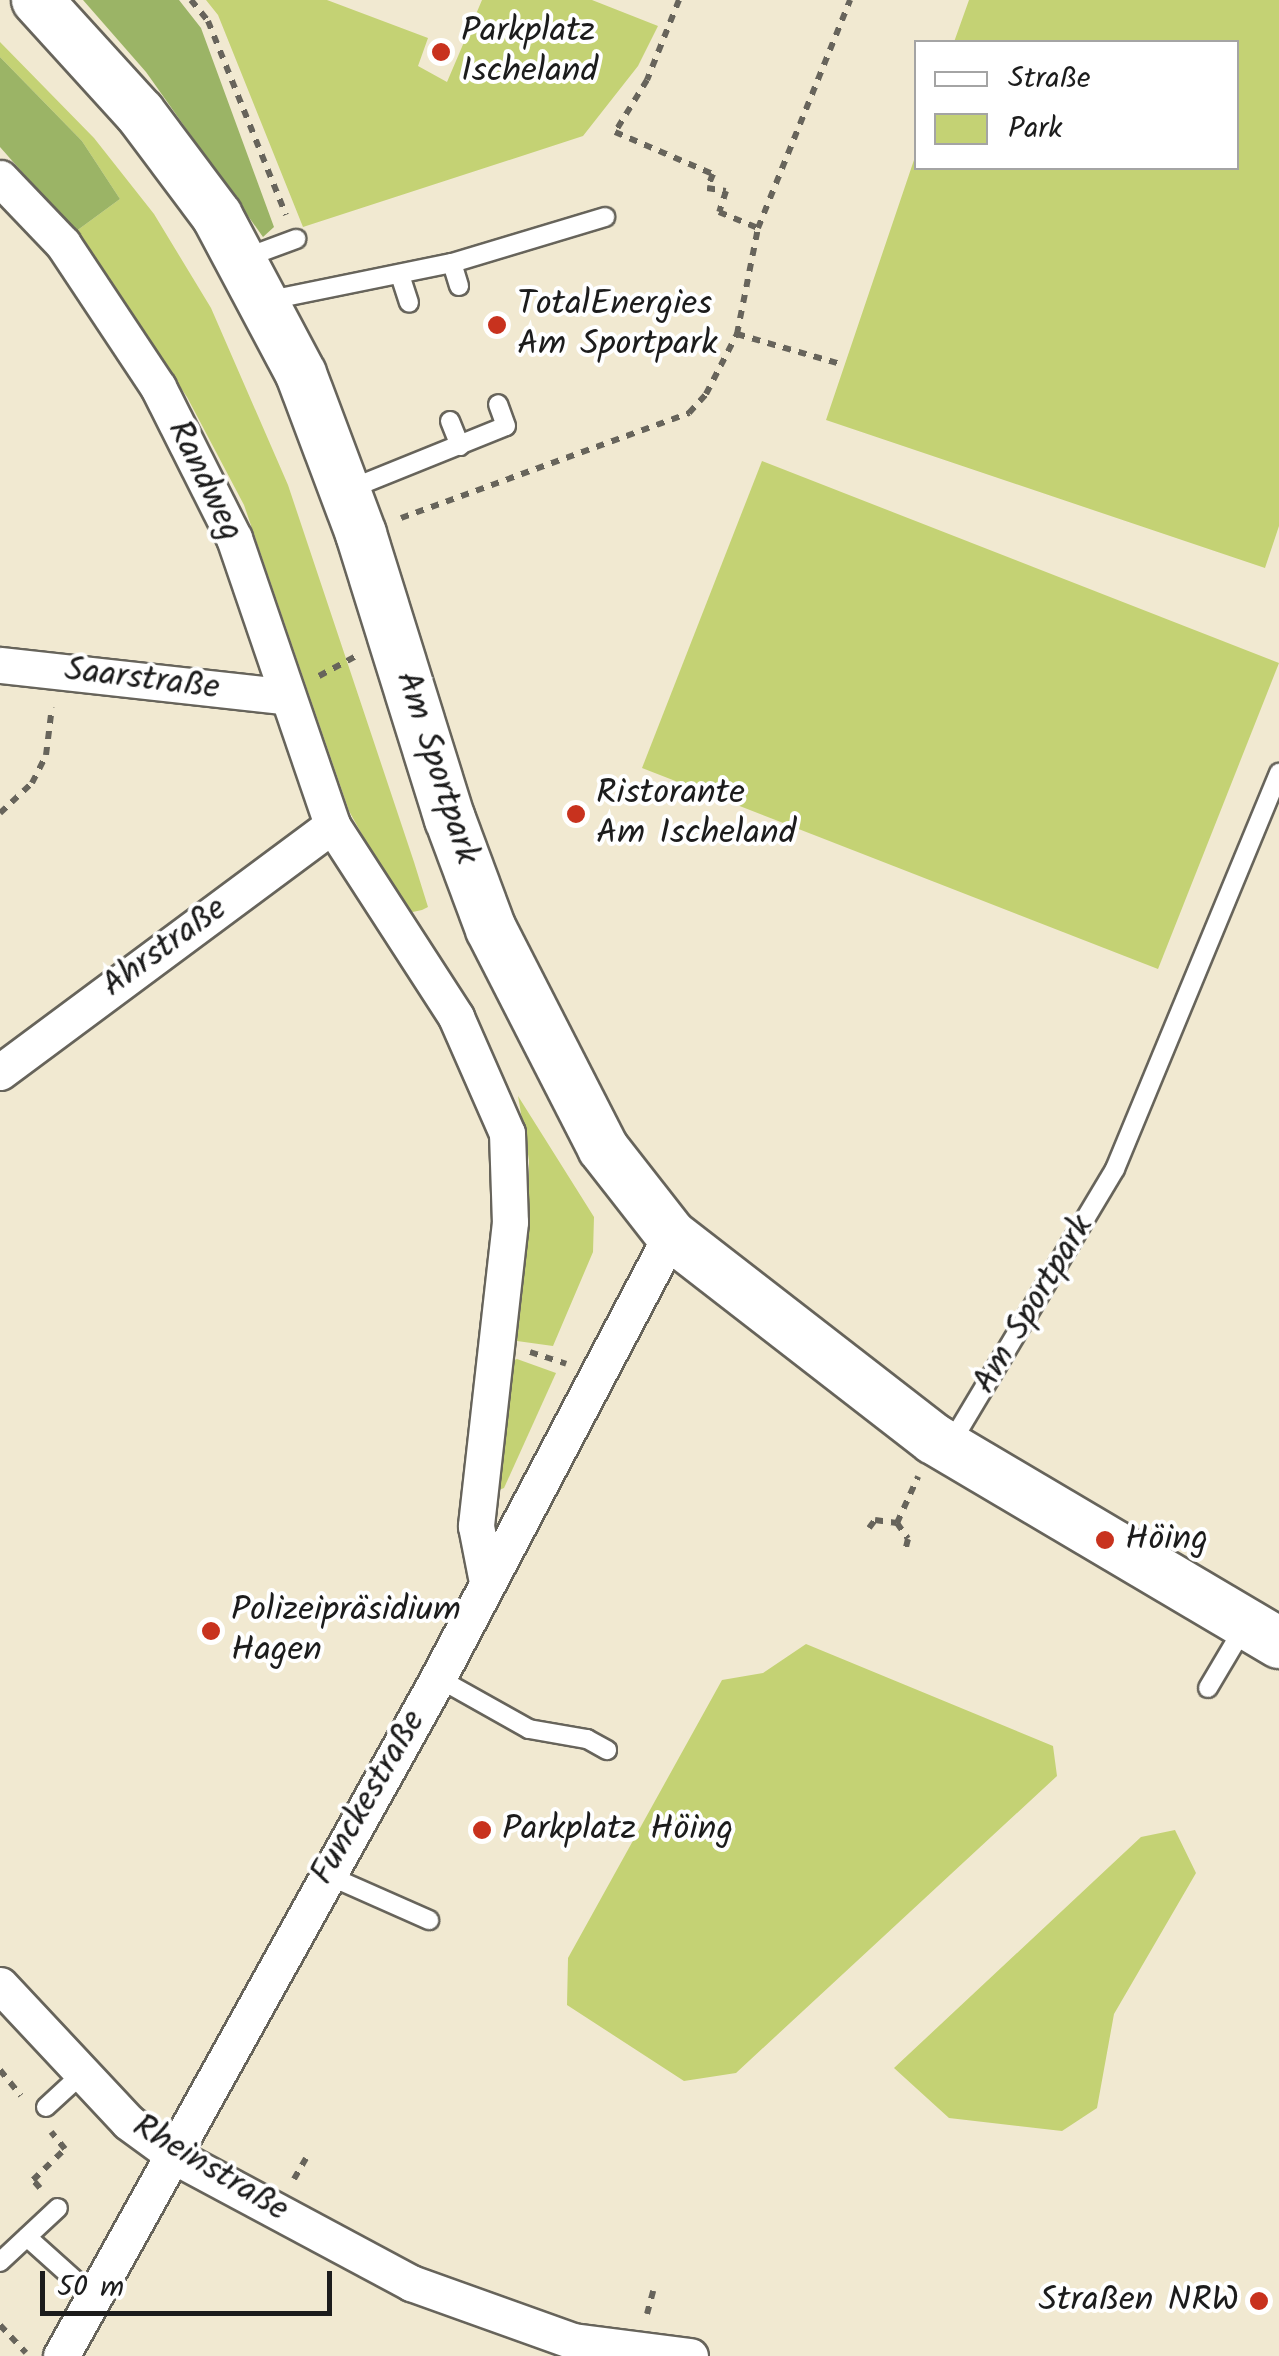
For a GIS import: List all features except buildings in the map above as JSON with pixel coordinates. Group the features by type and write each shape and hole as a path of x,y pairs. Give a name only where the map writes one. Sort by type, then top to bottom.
{"main road":[{"name":"Am Sportpark","path":"37,0 140,114 253,280 353,512 492,930 603,1148 671,1236 948,1448 1263,1633"}],"street":[{"name":"Randweg","path":"0,178 64,244 158,387 234,538 283,696 332,825"},
{"name":"Saarstraße","path":"0,665 283,696"},
{"name":"Ahrstraße","path":"0,1072 332,825"},
{"path":"332,825 456,1017 507,1133 510,1222 476,1526 487,1582"},
{"name":"Funckestraße","path":"61,2356 176,2158 324,1874 438,1678 671,1236"},
{"name":"Rheinstraße","path":"5,1999 128,2122 176,2158 411,2283 573,2341 690,2356"}],"lane":[{"path":"253,280 400,276 604,218"},
{"path":"253,280 296,239"},
{"path":"452,262 460,286"},
{"path":"400,276 410,302"},
{"path":"353,512 460,446 506,426 498,404"},
{"path":"450,421 460,446"},
{"name":"Am Sportpark","path":"948,1448 1115,1169 1279,773"},
{"path":"1208,1688 1263,1633"},
{"path":"438,1678 529,1730 588,1739 608,1750"},
{"path":"324,1874 430,1920"},
{"path":"45,2116 83,2074"},
{"path":"0,2262 58,2208"},
{"path":"27,2237 96,2298"}],"path":[{"path":"191,0 208,21 296,239"},
{"path":"680,0 647,80 615,132 713,174 707,188 726,191 719,212 758,228"},
{"path":"353,512 690,412 737,334 758,228 850,0"},
{"path":"737,334 844,366"},
{"path":"283,696 392,636"},
{"path":"0,814 32,783 46,754 56,670"},
{"path":"869,1528 875,1520 897,1523 908,1539 905,1551"},
{"path":"0,2070 24,2100"},
{"path":"45,2116 65,2149 33,2180 58,2208"},
{"path":"0,2324 29,2356"}],"green space":[{"path":"83,0 179,0 201,28 274,227 263,237 146,72"},
{"path":"206,0 327,0 428,38 418,66 447,82 482,0 592,0 658,26 638,66 583,136 303,227 218,15"},
{"path":"969,0 1279,0 1279,526 1265,568 826,420 914,160 914,170 1239,170 1239,40 955,40"},
{"path":"0,42 94,138 154,214 211,308 288,485 414,862 428,907 422,910 408,913 399,901 349,811 244,505 187,397 75,232 120,199 82,141 0,57"},
{"path":"0,57 82,141 120,199 75,232 0,147"},
{"path":"762,461 1279,663 1158,969 642,768"},
{"path":"518,1096 594,1217 593,1252 553,1346 517,1341 529,1229 529,1160"},
{"path":"517,1359 556,1373 504,1488 494,1492 509,1362"},
{"path":"806,1644 1053,1746 1057,1776 736,2073 684,2081 567,2005 568,1958 722,1680 763,1673"},
{"path":"1175,1830 1196,1873 1114,2014 1097,2108 1062,2131 949,2118 894,2068 1141,1837"}],"place":[{"name":"Parkplatz Ischeland","path":"441,52"},
{"name":"TotalEnergies Am Sportpark","path":"497,325"},
{"name":"Ristorante Am Ischeland","path":"576,814"},
{"name":"Höing","path":"1105,1540"},
{"name":"Polizeipräsidium Hagen","path":"211,1631"},
{"name":"Parkplatz Höing","path":"482,1830"},
{"name":"Straßen NRW","path":"1259,2301"}]}
